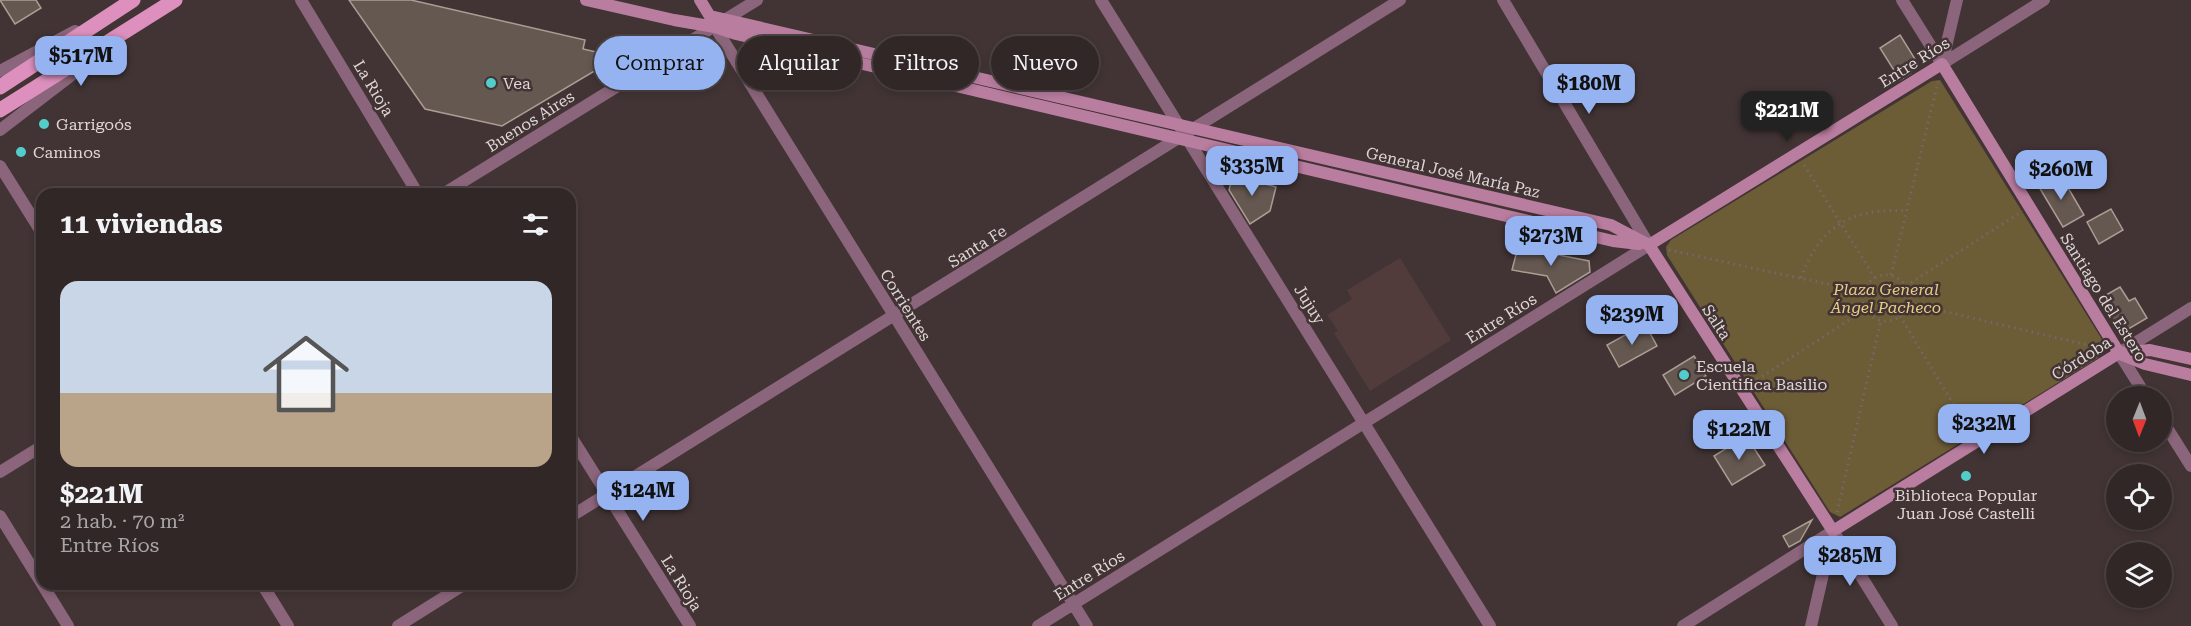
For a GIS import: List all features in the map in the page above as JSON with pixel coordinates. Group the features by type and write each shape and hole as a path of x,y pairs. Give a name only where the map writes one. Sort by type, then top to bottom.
{"main road":[{"path":"0,110 175,0"},
{"path":"0,87 132,1"}],"street":[{"name":"La Rioja","path":"302,0 414,188"},
{"name":"General José María Paz","path":"586,0 675,20 717,21 736,34 1185,134 1613,241 1648,245"},
{"name":"Corrientes","path":"700,0 717,21 894,317 1087,626"},
{"name":"Buenos Aires","path":"453,188 717,21 757,0"},
{"name":"Jujuy","path":"1101,0 1490,626"},
{"name":"Santa Fe","path":"576,513 1401,0"},
{"name":"Salta","path":"1503,0 1648,245 1892,626"},
{"name":"Santiago del Estero","path":"1902,0 2140,386"},
{"path":"1942,64 1957,0"},
{"name":"Entre Ríos","path":"1038,626 2044,0"},
{"path":"0,71 132,1"},
{"path":"0,130 145,20"},
{"path":"0,166 36,223"},
{"name":"Córdoba","path":"1683,626 2191,308"},
{"path":"2119,353 2150,350 2191,359"},
{"path":"2119,353 2145,364 2191,375"},
{"path":"2172,436 2191,466"},
{"name":"La Rioja","path":"576,445 690,626"},
{"path":"0,472 36,450"},
{"path":"0,516 36,574"},
{"path":"1811,626 1833,531"},
{"path":"46,590 68,626"},
{"path":"266,590 288,626"},
{"path":"398,626 455,590"}],"path":[{"path":"1891,275 1942,64"},
{"path":"1797,154 1875,278"},
{"path":"1906,286 2029,206"},
{"path":"1801,278 1818,241 1841,223 1870,211 1906,211"},
{"path":"1648,245 1864,292"},
{"path":"1891,275 1906,286 1909,303 1900,316 1881,320 1873,317 1866,309 1864,292 1875,278 1891,275"},
{"path":"1909,303 2119,353"},
{"path":"1742,389 1866,309"},
{"path":"1900,316 1977,442"},
{"path":"1833,531 1881,320"}],"shaded area":[{"path":"1400,258 1451,340 1370,391 1334,333 1338,331 1327,315 1352,299 1347,290"}],"green space":[{"name":"Plaza General Ángel Pacheco","path":"1940,80 2103,341 2104,350 2098,358 1840,517 1830,512 1667,255 1666,247 1671,240 1932,81"}],"building":[{"path":"0,0 36,0 41,8 15,24"},
{"name":"Vea","path":"349,0 411,0 585,40 583,49 594,52 594,71 502,126 425,109"},
{"path":"1900,35 1915,59 1911,73 1900,80 1880,48"},
{"path":"2060,174 2084,215 2063,227 2039,187"},
{"path":"1233,175 1276,187 1270,211 1250,224 1229,190"},
{"path":"2111,209 2123,230 2099,244 2087,222"},
{"path":"1518,247 1589,261 1590,272 1556,293 1547,276 1512,270"},
{"path":"2120,287 2129,301 2135,298 2147,318 2125,331 2116,328 2099,299"},
{"path":"1645,324 1657,346 1619,367 1607,345"},
{"name":"Escuela Cientifica Basilio","path":"1694,356 1706,376 1675,395 1663,375"},
{"path":"1746,436 1765,465 1732,485 1714,456"},
{"path":"1812,520 1800,541 1789,547 1783,536"}],"place":[{"name":"Vea","path":"491,83"},
{"name":"Garrigoós","path":"44,124"},
{"name":"Caminos","path":"21,152"},
{"name":"Escuela Cientifica Basilio","path":"1684,375"},
{"name":"Biblioteca Popular Juan José Castelli","path":"1966,476"}]}
